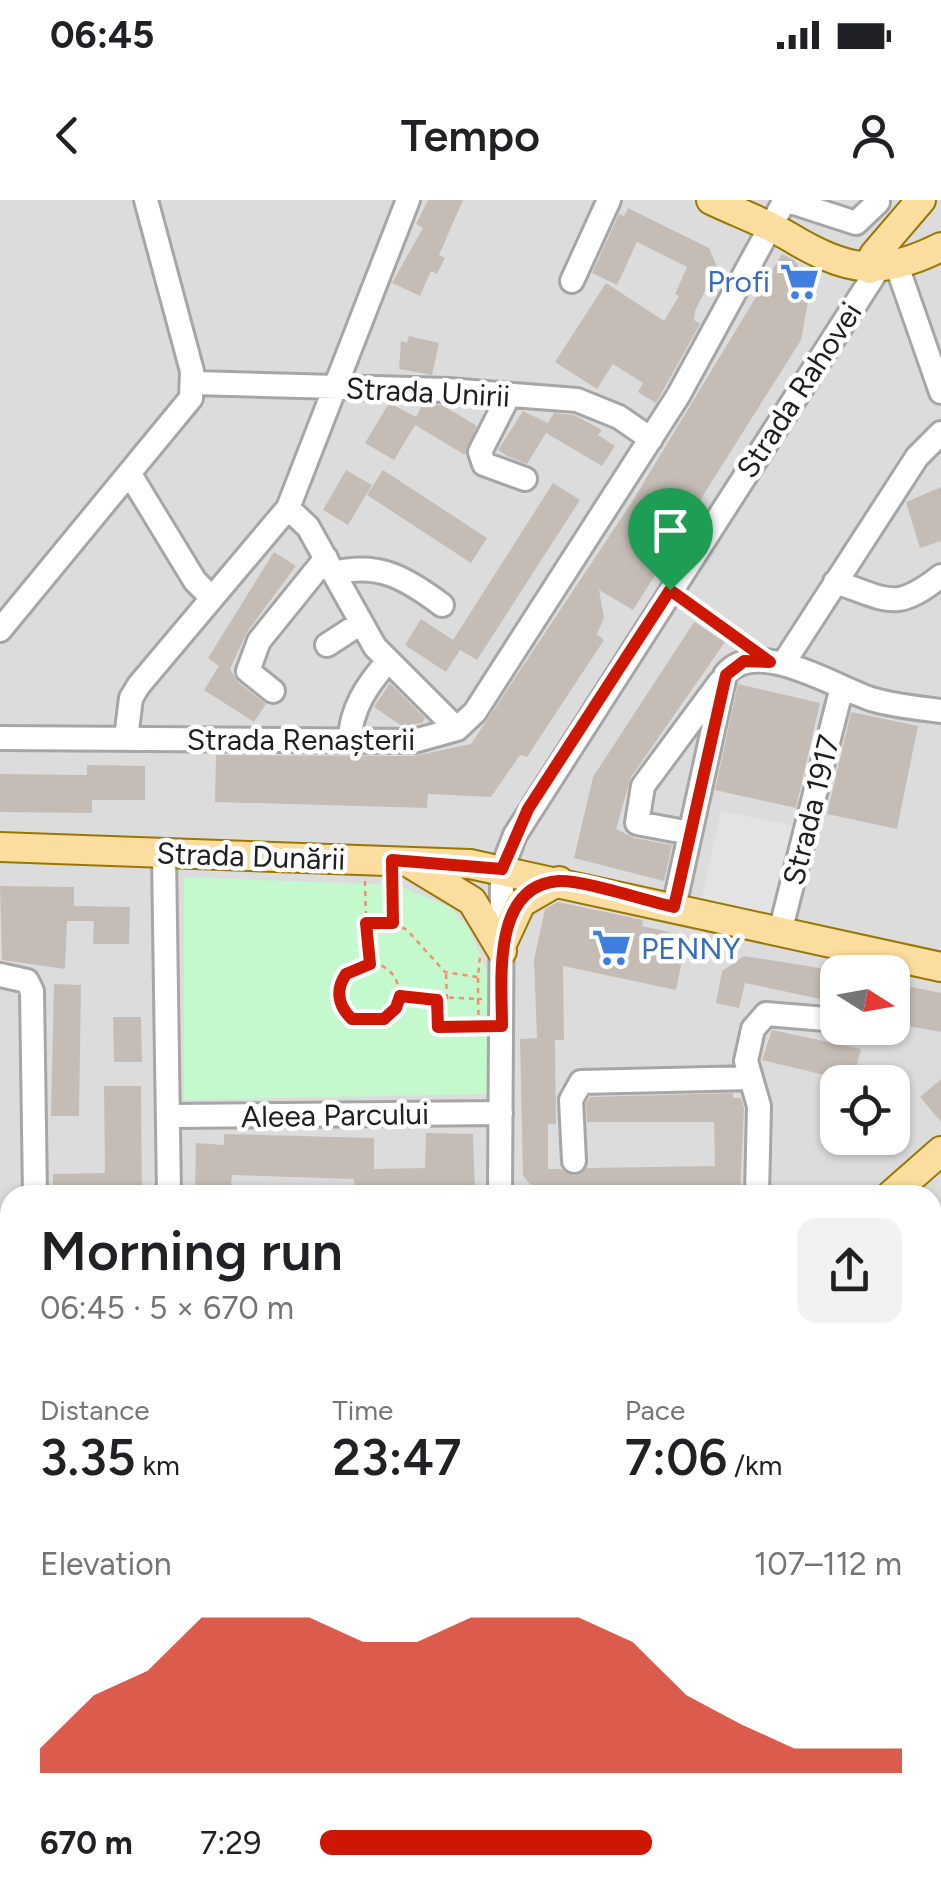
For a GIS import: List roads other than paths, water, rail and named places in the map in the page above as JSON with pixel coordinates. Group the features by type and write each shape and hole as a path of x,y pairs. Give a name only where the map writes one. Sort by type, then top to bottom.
{"main road":[{"path":"711,200 779,232 885,262 941,247"},
{"path":"885,262 919,204"},
{"path":"919,204 923,236 941,247"},
{"name":"Strada Dunării","path":"0,847 387,860 502,869 780,932 839,955"},
{"path":"387,860 456,887 472,901 502,950"},
{"path":"502,950 522,903 559,881"},
{"name":"Strada Dunării","path":"910,965 941,967"},
{"path":"902,1185 941,1151"}],"street":[{"path":"0,630 184,411 195,382 146,200"},
{"path":"126,738 131,698 139,685 288,508 408,200"},
{"path":"572,281 609,200"},
{"path":"785,200 856,224 878,202"},
{"name":"Strada Renașterii","path":"0,738 425,740 458,730 485,696 651,439 779,232 785,200"},
{"path":"885,262 941,392"},
{"name":"Strada Rahovei","path":"502,869 528,809 885,262"},
{"name":"Strada Unirii","path":"195,382 509,396 594,404 651,439"},
{"path":"509,396 480,452 484,464 524,479"},
{"path":"777,663 836,582 917,457 941,434"},
{"path":"131,476 195,581 212,598"},
{"path":"288,508 308,527 361,624 388,661 458,730"},
{"path":"274,691 248,671 259,640 330,565 394,573 442,605"},
{"path":"836,582 896,602 909,600 941,576"},
{"path":"327,645 361,624"},
{"path":"350,741 350,722 358,702 388,661"},
{"path":"690,834 637,823 643,786 726,675 744,661 777,663 875,700 941,712"},
{"path":"674,907 726,675"},
{"name":"Strada 1917","path":"780,932 842,687"},
{"path":"164,854 169,1185"},
{"path":"500,1185 501,1113 491,1027 502,950 502,869"},
{"path":"0,975 27,981 32,991 35,1185"},
{"path":"757,1185 758,1106 747,1045 766,1014 820,1018"},
{"path":"574,1162 571,1100 580,1082 751,1078"},
{"name":"Aleea Parcului","path":"169,1116 501,1113"}],"place":[{"name":"Profi","path":"800,281"},
{"name":"PENNY","path":"611,948"}]}
